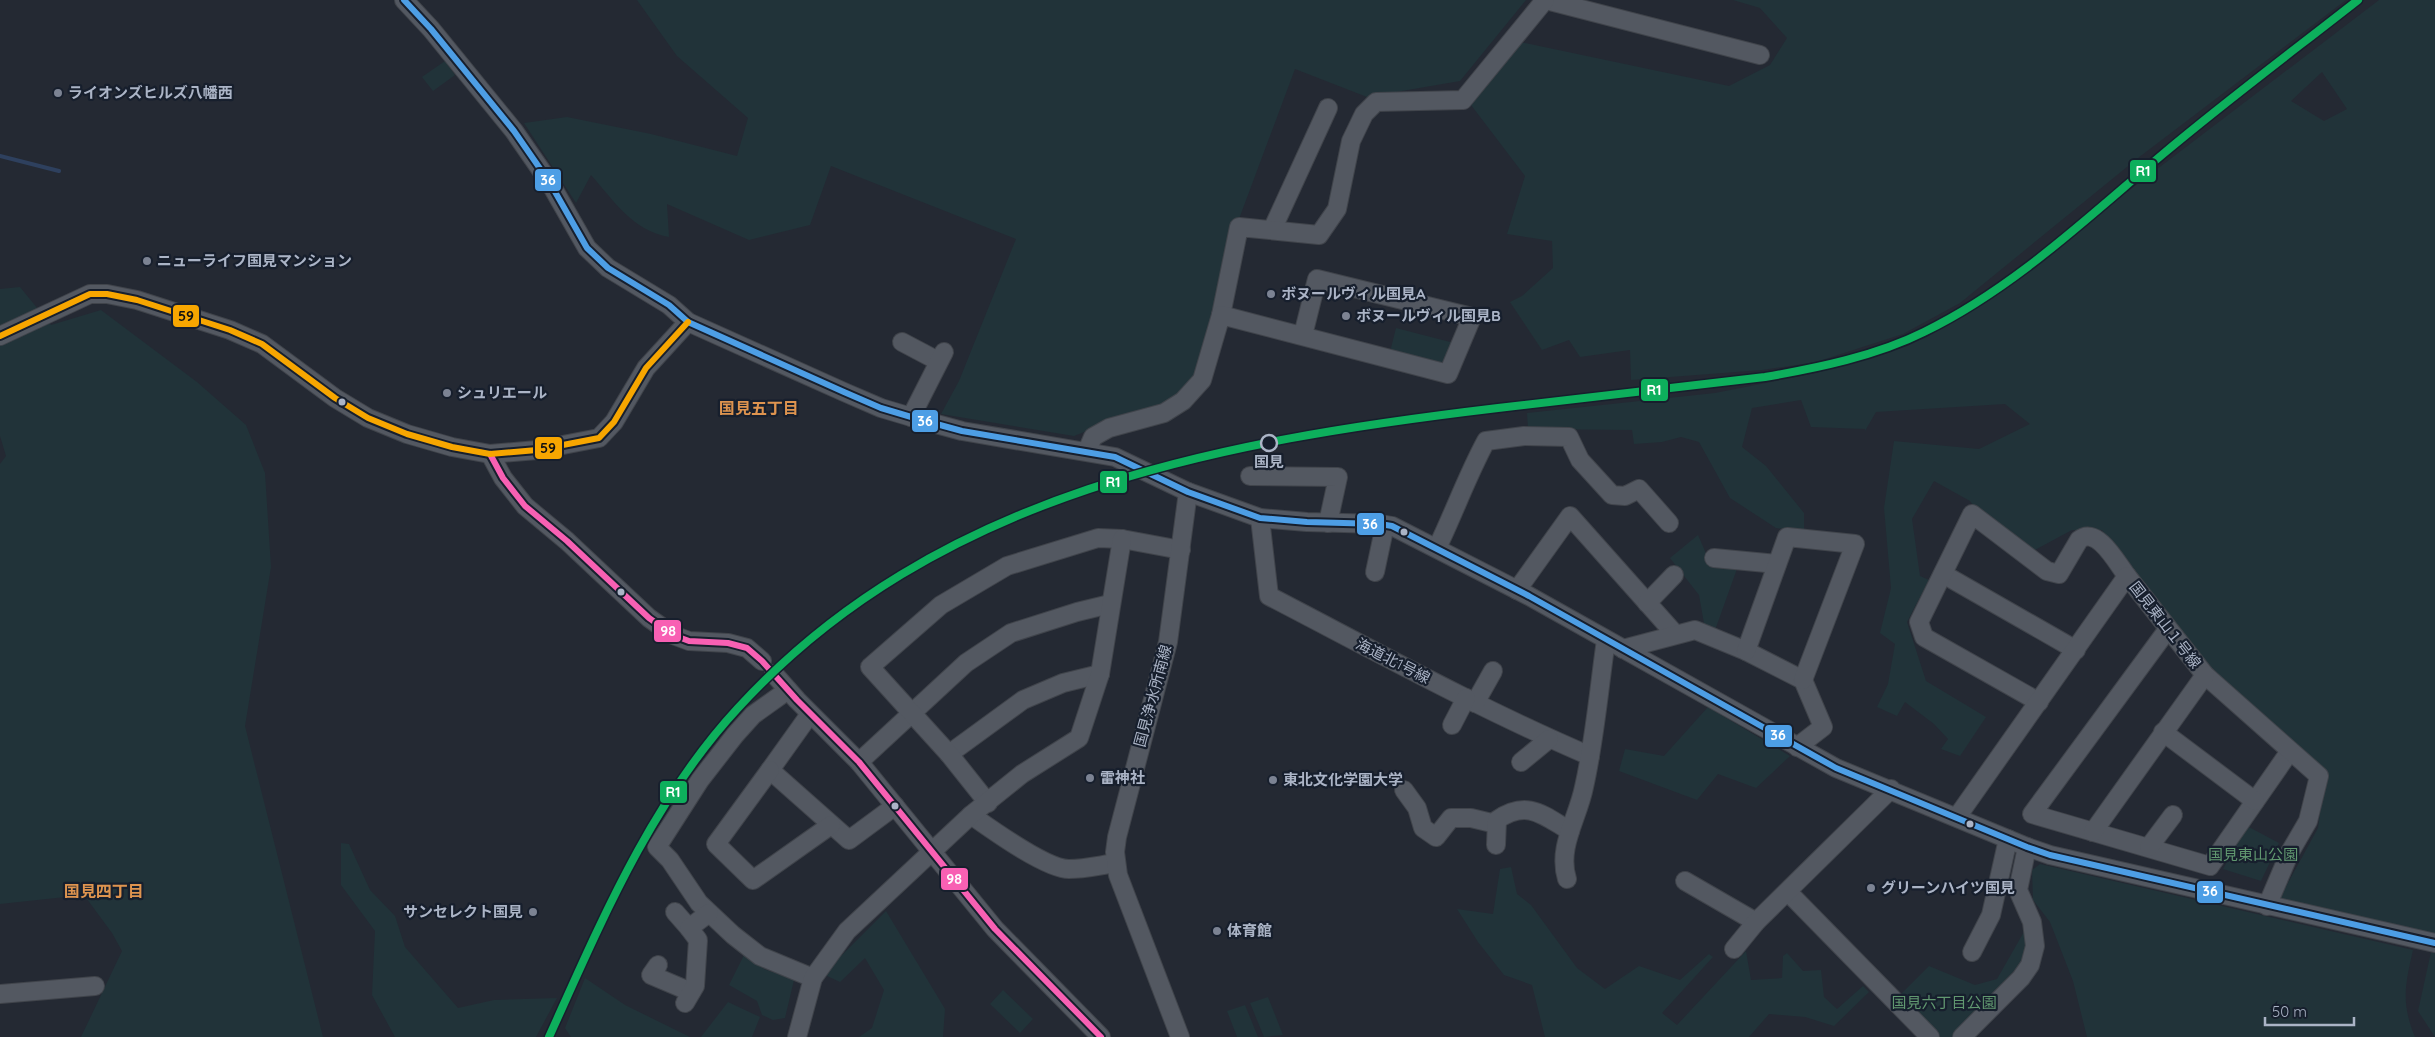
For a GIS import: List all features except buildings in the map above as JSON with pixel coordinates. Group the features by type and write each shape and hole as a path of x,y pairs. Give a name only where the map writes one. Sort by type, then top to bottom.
{"street":[{"path":"404,0 431,29 514,131 550,182 587,248 608,268 669,305 688,322 881,408 962,431 1115,457 1188,492 1260,518 1384,525 1437,548 1517,590 1836,768 2027,847 2050,855 2435,943"},
{"path":"1087,451 1093,437 1109,428 1164,413 1183,401 1202,380 1221,315 1239,227 1319,235 1337,209 1351,141 1364,114 1376,102 1464,100 1545,0 1760,55"},
{"path":"1272,230 1328,108"},
{"path":"1221,315 1448,374 1472,317 1317,279 1303,336"},
{"path":"0,336 90,294 107,294 137,300 230,330 262,344 335,398 368,418 416,437 452,447 490,454 537,450 598,438 614,422 646,368 688,322"},
{"path":"902,342 941,357 912,417"},
{"path":"1437,548 1463,494 1470,472 1486,441 1524,436 1569,437 1580,460 1612,495 1625,496 1639,489 1669,523"},
{"path":"490,454 502,478 525,506 567,541 650,618 673,635 689,642 728,643 747,648 762,661"},
{"path":"1250,476 1338,477 1328,522"},
{"name":"国見浄水所南線","path":"1180,1037 1122,887 1116,863 1117,837 1168,642 1188,492"},
{"path":"2039,702 1924,637 1918,622 1972,514 2047,571 2059,574 2079,540 2084,536 2090,535 2098,538 2127,576"},
{"path":"1517,590 1570,516 1675,634"},
{"name":"海道北1号線","path":"1260,518 1269,596 1470,701 1549,739 1590,756"},
{"path":"1375,572 1384,525"},
{"path":"1746,651 1787,537 1855,544 1803,680"},
{"path":"988,803 949,754 870,667 941,606 1007,566 1098,538 1122,538 1181,550"},
{"path":"797,1037 813,978 847,931 971,815 1022,774 1079,738 1100,674 1122,538"},
{"path":"1714,558 1777,564"},
{"path":"1943,574 2076,650"},
{"path":"1647,603 1674,575"},
{"name":"国見東山１号線","path":"1957,817 2127,576 2205,675 2319,776 2308,821 2290,852 2267,906"},
{"path":"859,762 966,663 1011,633 1110,604"},
{"path":"2168,628 2032,814 2210,866 2290,751"},
{"path":"1623,649 1695,630 1746,651 1803,680 1823,727 1797,747"},
{"path":"1567,879 1564,868 1564,851 1584,789 1606,640"},
{"path":"1452,725 1493,672"},
{"path":"774,674 810,714 859,762 994,929 1102,1037"},
{"path":"949,754 1023,700 1063,683 1100,674"},
{"path":"2093,832 2205,675"},
{"path":"788,690 753,715 735,734 700,780 657,847 670,860 699,903 760,956 813,978"},
{"path":"810,714 716,844 753,880 831,824"},
{"path":"2164,732 2255,801"},
{"path":"1521,762 1549,739"},
{"path":"770,770 849,840 895,806"},
{"path":"1404,790 1417,808 1423,828 1436,837 1451,818 1471,818 1496,824"},
{"path":"1734,949 1756,922 1891,790"},
{"path":"1496,845 1496,820 1505,814 1526,809 1534,809 1570,830"},
{"path":"971,815 1015,846 1057,867 1068,869 1116,863"},
{"path":"2149,847 2173,815"},
{"path":"1972,952 1991,915 2008,839"},
{"path":"1962,1037 2021,978 2030,965 2035,946 2032,922 2018,890 2027,847"},
{"path":"1685,882 1756,922"},
{"path":"1788,892 1930,1037"},
{"path":"652,975 688,997 695,986 698,940 676,912"},
{"path":"689,928 709,913"},
{"path":"0,994 95,986"}],"green space":[{"path":"637,0 1526,0 1460,81 1367,97 1295,69 1239,219 1196,379 1179,398 1158,409 1117,419 1074,436 941,414 959,381 1016,239 831,166 810,225 749,240 667,204 669,237 656,233 625,214 591,175 576,203 524,123 567,117 651,134 737,156 748,118 677,56"},
{"path":"1733,0 2346,0 2138,158 1960,303 1903,334 1816,362 1762,370 1631,380 1630,350 1580,357 1569,340 1542,350 1510,302 1522,296 1553,268 1552,241 1507,234 1525,176 1471,105 1520,42 1729,86 1770,65 1787,38 1760,8"},
{"path":"2379,0 2435,0 2435,937 2278,901 2318,828 2325,777 2210,668 2102,530 2072,530 2031,552 1981,516 1970,501 1934,481 1912,519 1920,576 1929,580 1907,622 1926,681 1986,717 1960,756 1941,749 1948,739 1934,724 1905,702 1897,716 1877,707 1888,684 1895,644 1880,633 1891,588 1884,508 1894,441 1979,449 2030,424 2005,404 1876,412 1865,431 1865,429 1811,427 1801,400 1752,408 1742,447 1766,466 1804,513 1804,531 1776,528 1730,498 1699,442 1681,437 1662,442 1634,444 1632,430 1528,429 1527,413 1715,393 1816,373 1907,346 1967,314","holes":["2322,72 2347,109 2324,121 2291,101"]},
{"path":"445,61 455,75 433,91 422,77"},
{"path":"20,287 51,325 101,310 197,382 246,425 265,473 271,567 245,726 323,1037 81,1037 122,951 112,933 84,895 0,904 0,464 6,456 0,436 0,289"},
{"path":"1396,328 1454,343 1445,361 1436,364 1390,352"},
{"path":"1698,535 1711,565 1738,566 1714,633 1705,629 1699,595 1670,558"},
{"path":"1708,707 1790,756 1756,788 1718,774 1697,800 1619,771 1625,749 1664,756"},
{"name":"国見東山公園","path":"2247,826 2279,843 2261,881 2223,869"},
{"path":"341,843 349,844 370,890 395,916 405,947 458,1008 494,1000 557,998 536,1037 395,1037 372,995 375,931 341,885"},
{"path":"2040,864 2413,950 2406,984 2406,1004 2415,1037 2087,1037 2073,981 2050,922 2033,900 2032,870"},
{"path":"1511,867 1517,894 1531,905 1577,968 1605,989 1639,966 1680,980 1709,954 1713,957 1662,1013 1677,1025 1746,951 1751,980 1782,978 1783,956 1787,953 1803,971 1821,970 1824,997 1837,1009 1863,986 1869,992 1834,1026 1805,1017 1769,1014 1749,1037 1545,1037 1532,985 1504,975 1478,942 1457,909 1493,914 1500,869"},
{"path":"886,911 945,1009 943,1037 859,1037 872,1028 884,990 865,958 840,982 823,974"},
{"name":"国見六丁目公園","path":"2025,930 2026,945 2022,962 1952,1037 1938,1037 1899,996 1929,966 1975,985 1997,979"},
{"path":"2431,952 2435,953 2435,1037 2418,1011"},
{"path":"745,953 764,969 794,980 785,1018 773,1020 762,1015 757,1001 729,985"},
{"path":"585,978 625,1005 690,1037 571,1037 565,1028"},
{"path":"1003,990 1033,1019 1020,1033 990,1004"},
{"path":"1268,997 1283,1035 1264,1037 1250,1003"},
{"path":"728,1002 760,1017 752,1037 701,1037"},
{"path":"1245,1005 1258,1037 1237,1037 1227,1011"}],"waterway":[{"path":"0,156 59,171"}],"transit line":[{"name":"36","path":"404,0 431,29 514,131 550,183 587,248 608,268 669,305 688,322 881,408 918,419 962,431 1115,457 1188,492 1260,518 1392,526 1529,596 1836,768 2027,847 2050,855 2435,943"},
{"name":"R1","path":"549,1037 588,950 630,865 679,783 707,744 738,708 816,634 901,575 992,527 1088,489 1188,460 1290,438 1394,422 1765,377 1805,370 1886,348 1924,332 1957,314 1989,295 2019,273 2078,227 2211,115 2358,0"},
{"name":"59","path":"0,336 90,294 107,294 137,300 230,330 262,344 335,398 368,418 407,434 452,447 490,454 537,450 599,438 614,422 646,368 688,322"},
{"name":"98","path":"490,454 503,478 525,506 567,541 649,618 673,635 689,641 728,643 747,648 762,661 797,700 859,762 995,929 1101,1037"}],"place":[{"name":"ライオンズヒルズ八幡西","path":"58,93"},
{"name":"ニューライフ国見マンション","path":"147,261"},
{"name":"ボヌールヴィル国見A","path":"1271,294"},
{"name":"ボヌールヴィル国見B","path":"1346,316"},
{"name":"シュリエール","path":"447,393"},
{"name":"国見","path":"1269,443"},
{"name":"雷神社","path":"1090,778"},
{"name":"東北文化学園大学","path":"1273,780"},
{"name":"グリーンハイツ国見","path":"1871,888"},
{"name":"サンセレクト国見","path":"533,912"},
{"name":"体育館","path":"1217,931"}],"district":[{"name":"国見五丁目","path":"759,408"},
{"name":"国見四丁目","path":"104,891"}]}
